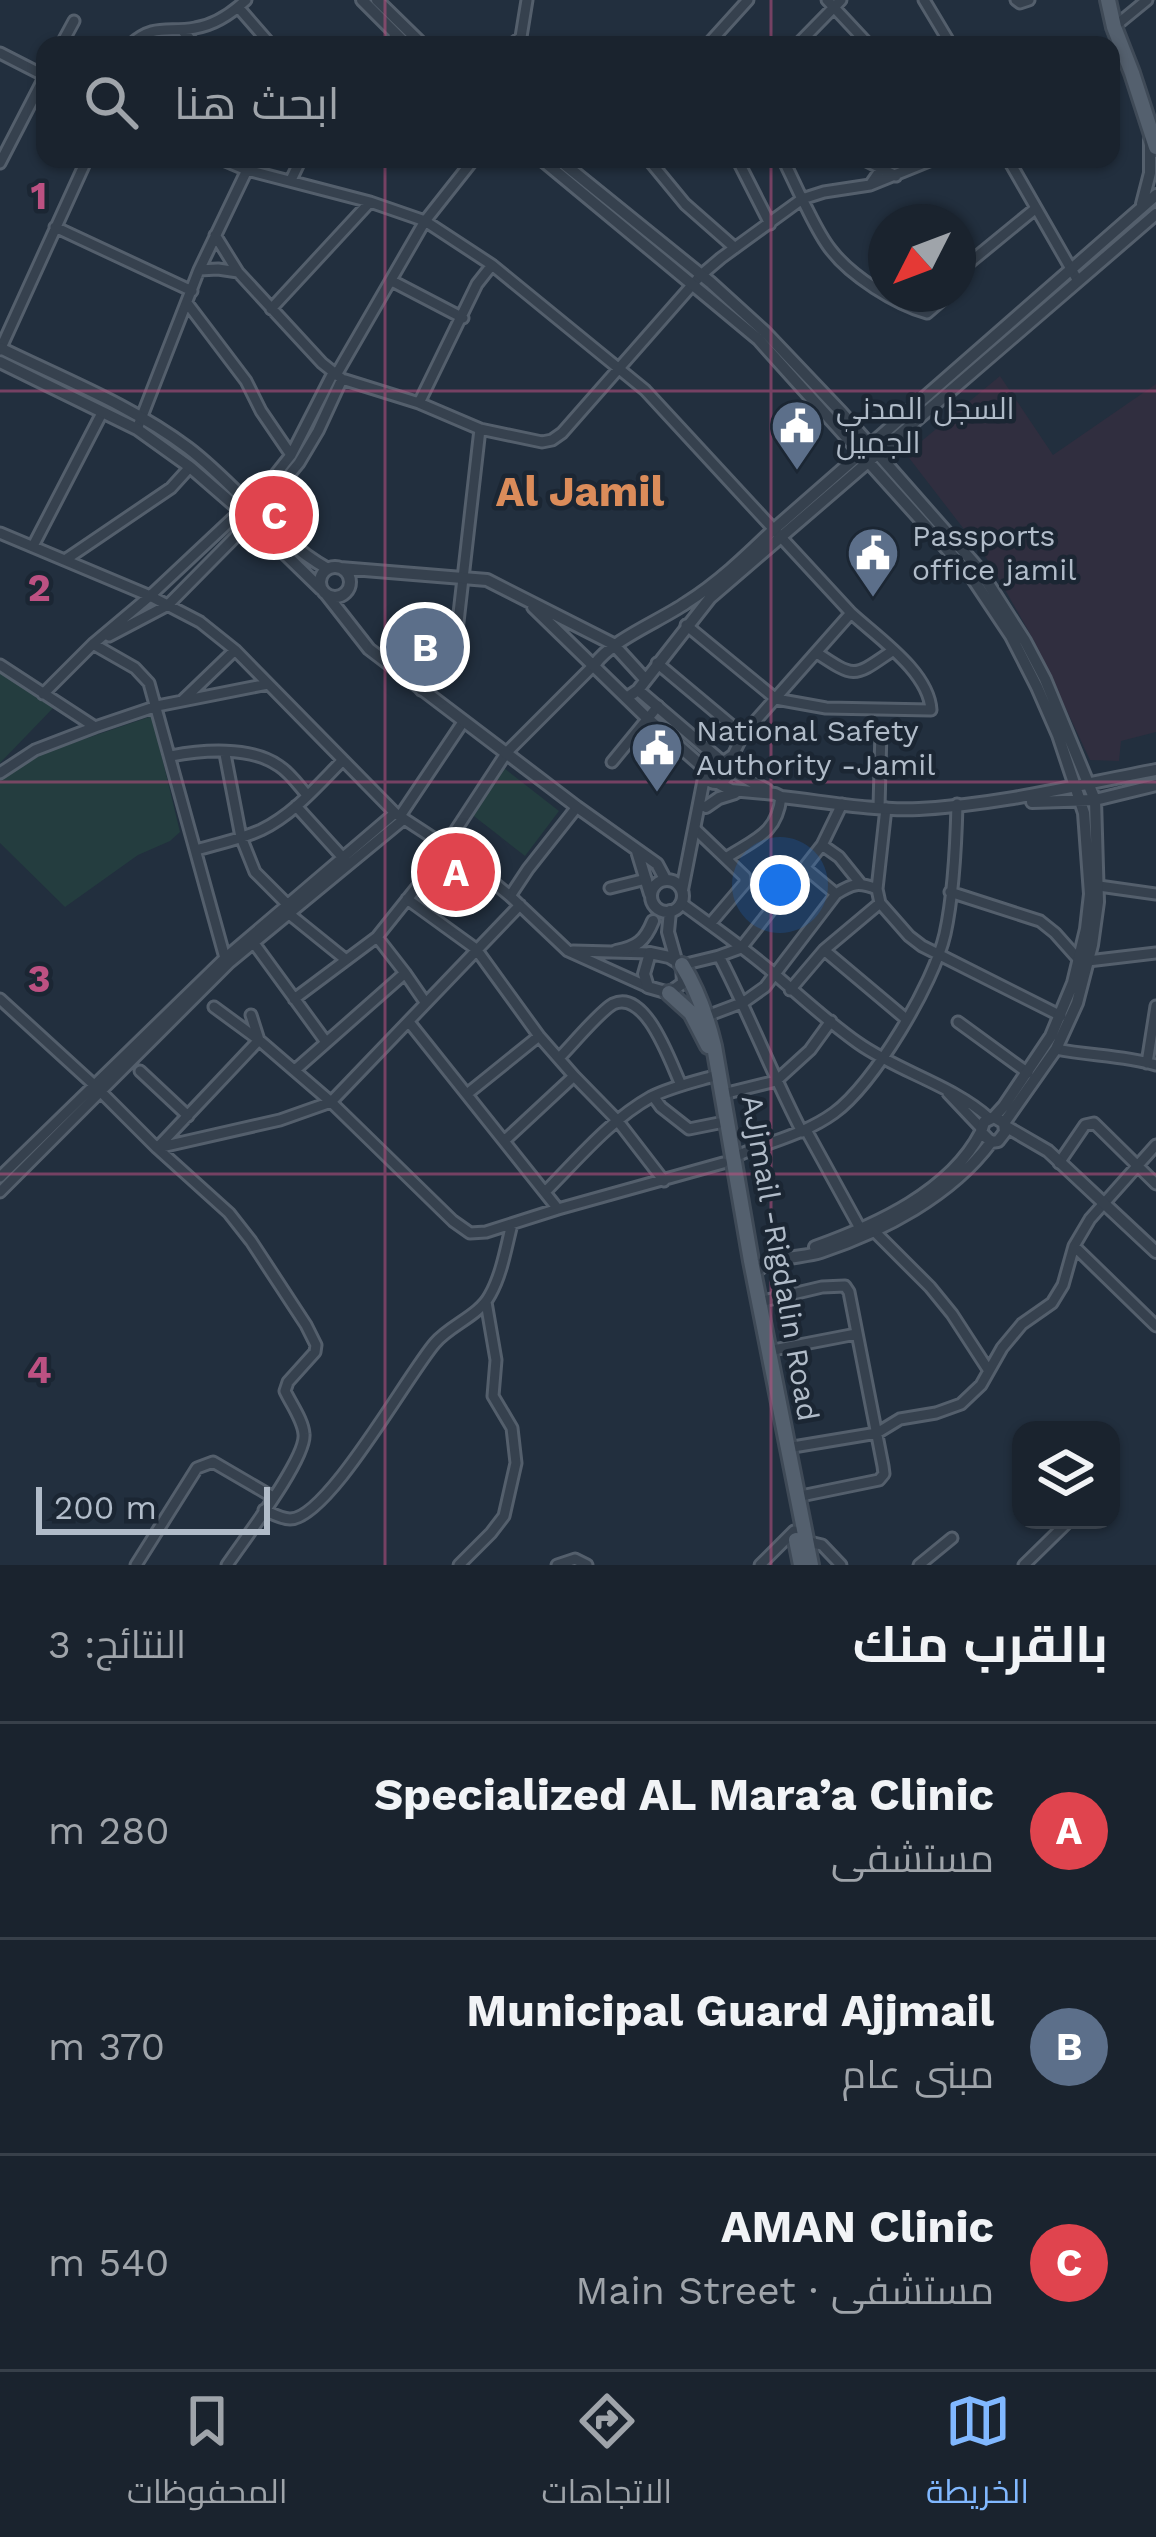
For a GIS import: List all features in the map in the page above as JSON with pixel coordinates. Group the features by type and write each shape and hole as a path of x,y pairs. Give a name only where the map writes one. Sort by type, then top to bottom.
{"main road":[{"path":"1108,0 1117,36"},
{"path":"1120,43 1154,138"},
{"name":"AJjmail -Rigdalin Road","path":"679,963 707,1016 723,1094 728,1161"},
{"name":"AJjmail -Rigdalin Road","path":"669,993 686,1006 710,1049 719,1123 799,1536 811,1565"},
{"name":"AJjmail -Rigdalin Road","path":"749,1267 796,1497 801,1565"}],"street":[{"path":"362,0 397,35"},
{"path":"377,0 413,36"},
{"path":"387,11 399,0"},
{"path":"521,36 527,0"},
{"path":"717,36 748,0"},
{"path":"924,0 946,36"},
{"path":"1016,0 1029,0"},
{"path":"1114,27 1147,0"},
{"path":"805,36 834,2 862,36"},
{"path":"143,36 165,28 182,30 215,22 242,4 265,36"},
{"path":"66,36 74,21"},
{"path":"182,30 187,36"},
{"path":"0,52 36,71"},
{"path":"0,163 36,93"},
{"path":"1140,209 1154,138"},
{"path":"83,168 0,349 192,451 324,591 369,650 657,864 710,924 790,990 882,1058 974,1105 1003,1138 920,1205 809,1256 749,1267"},
{"path":"242,168 425,220 492,265 658,404 850,614 924,683 931,710 826,708 776,699 686,625"},
{"path":"291,180 295,168"},
{"path":"43,694 93,644 250,512 291,455 425,220 466,168"},
{"path":"553,168 764,332 870,454 990,602 1082,784 1095,800 1099,886 1077,1004 1056,1049 958,1166 868,1231"},
{"path":"568,168 697,279"},
{"path":"655,168 685,204 735,248"},
{"path":"742,168 770,224"},
{"path":"786,168 826,244 868,281"},
{"path":"870,185 882,168"},
{"path":"889,168 896,176"},
{"path":"215,235 238,272 337,376 480,429 532,441 551,440 697,279 735,248 802,199 870,185 914,168"},
{"path":"1013,168 1075,276"},
{"path":"140,423 199,270 247,170"},
{"path":"294,999 377,938 507,752 613,644 641,632 712,586 776,535 1075,276 1156,196"},
{"path":"271,309 370,202"},
{"path":"976,257 1035,209"},
{"path":"1075,276 1153,220"},
{"path":"55,227 192,291"},
{"path":"419,404 492,265"},
{"path":"199,270 238,272"},
{"path":"392,281 463,318"},
{"path":"187,303 246,381 291,455"},
{"path":"0,362 102,413 140,423 296,549 349,576 352,628"},
{"path":"93,644 168,605 299,463 318,431 337,376"},
{"path":"33,546 102,413"},
{"path":"421,690 454,642 480,429"},
{"path":"65,560 171,488 190,467"},
{"path":"0,533 200,622 235,650 400,816 511,896 568,951 648,987 669,993 683,983 668,932 670,911 682,896 705,771 712,760 778,795"},
{"path":"637,688 710,598 776,535"},
{"path":"384,571 335,597 324,591 320,578 334,568 384,571 487,580 522,597 613,644 648,719 705,771 708,780 731,790 882,808 1095,800 1156,785"},
{"path":"129,588 132,611"},
{"path":"522,597 594,665 637,688 723,764 726,778 716,783 695,826"},
{"path":"723,764 850,614"},
{"path":"93,644 140,672 149,683 225,958"},
{"path":"182,701 235,650"},
{"path":"818,653 855,673 892,651"},
{"path":"657,663 743,735"},
{"path":"0,665 95,727"},
{"path":"0,773 35,750 157,706 268,684"},
{"path":"612,761 658,706"},
{"path":"0,1192 225,958 400,816 463,722"},
{"path":"881,730 880,903 909,936 1061,1016"},
{"path":"171,756 201,750 250,753 280,766 308,795"},
{"path":"225,754 241,837 255,872 345,959"},
{"path":"196,850 258,832 296,806 343,760"},
{"path":"693,760 700,794"},
{"path":"953,807 1156,770"},
{"path":"1048,1151 983,1136 1061,1016 1084,960 1090,894 1082,784"},
{"path":"706,807 719,798 748,792"},
{"path":"726,858 774,826 779,816 778,795"},
{"path":"568,951 650,953 679,963 741,948 822,844 842,804"},
{"path":"296,806 346,861"},
{"path":"511,896 577,807"},
{"path":"214,1006 331,1102 453,1221 470,1233 487,1232 728,1161 804,1131 836,1112 865,1083 932,971 945,934 953,807"},
{"path":"695,826 746,877 710,924"},
{"path":"822,844 860,883"},
{"path":"637,851 653,901 670,911"},
{"path":"648,987 644,974 655,885 686,864"},
{"path":"805,868 836,894"},
{"path":"610,888 646,879"},
{"path":"707,1016 744,1002 765,987 836,894 851,884 877,889"},
{"path":"1099,886 1156,894"},
{"path":"950,892 1040,921 1084,960 1156,953"},
{"path":"407,899 476,949 539,1036 617,1120 664,1180"},
{"path":"790,990 824,950 880,903"},
{"path":"157,1148 280,1120 331,1102 520,905"},
{"path":"0,1177 288,908"},
{"path":"616,951 634,947 653,921"},
{"path":"377,938 425,1002"},
{"path":"253,942 326,1042"},
{"path":"824,950 906,1019"},
{"path":"719,956 744,1002 776,1082 868,1231 941,1300 989,1371"},
{"path":"295,1070 406,974"},
{"path":"0,999 229,1213 316,1345 285,1391 304,1431 304,1444 227,1565"},
{"path":"559,1058 612,1005 627,1002 649,1018 681,1085"},
{"path":"1056,1049 1151,1064 1156,1006"},
{"path":"251,1016 259,1040"},
{"path":"723,1094 776,1082 810,1050 831,1021"},
{"path":"409,1022 558,1209"},
{"path":"958,1022 1028,1073"},
{"path":"467,1094 539,1036"},
{"path":"157,1148 259,1040"},
{"path":"140,1071 188,1116"},
{"path":"504,1141 574,1076"},
{"path":"544,1192 617,1120 653,1096 714,1076"},
{"path":"653,1096 689,1129 719,1123"},
{"path":"1059,1163 1088,1123 1094,1124 1156,1184"},
{"path":"992,1124 1048,1151 1156,1252"},
{"path":"787,1448 877,1433 900,1419 961,1404 981,1385 1022,1324 1052,1303 1090,1219 1156,1145"},
{"path":"264,1510 285,1519 301,1516 335,1485 436,1341 486,1302 512,1224"},
{"path":"1074,1246 1156,1326"},
{"path":"759,1301 845,1286 850,1292 877,1433 884,1474 879,1480 796,1497"},
{"path":"459,1565 504,1516 516,1462 512,1428 493,1396 496,1360 486,1302"},
{"path":"768,1351 856,1334"},
{"path":"136,1565 204,1464 213,1462 272,1497"},
{"path":"1024,1565 1061,1529"},
{"path":"760,1565 799,1536 822,1545 841,1565"},
{"path":"919,1565 952,1538"},
{"path":"557,1565 575,1559 587,1565"}],"shaded area":[{"path":"1000,376 1053,455 1156,384 1156,732 1121,741 1119,761 1090,760 1034,641 990,563 906,454"}],"green space":[{"path":"0,670 55,706 0,763"},
{"path":"152,716 180,832 138,855 65,907 0,843 0,779 46,752"},
{"path":"504,768 559,811 525,856 470,813"}],"place":[{"name":"السجل المدني الجميل","path":"797,472"},
{"name":"AMAN Clinic","path":"274,515"},
{"name":"Passports office jamil","path":"873,599"},
{"name":"Municipal Guard Ajjmail","path":"425,647"},
{"name":"National Safety Authority -Jamil","path":"657,794"},
{"name":"Specialized AL Mara’a Clinic","path":"456,872"}],"district":[{"name":"Al Jamil","path":"580,491"}]}
